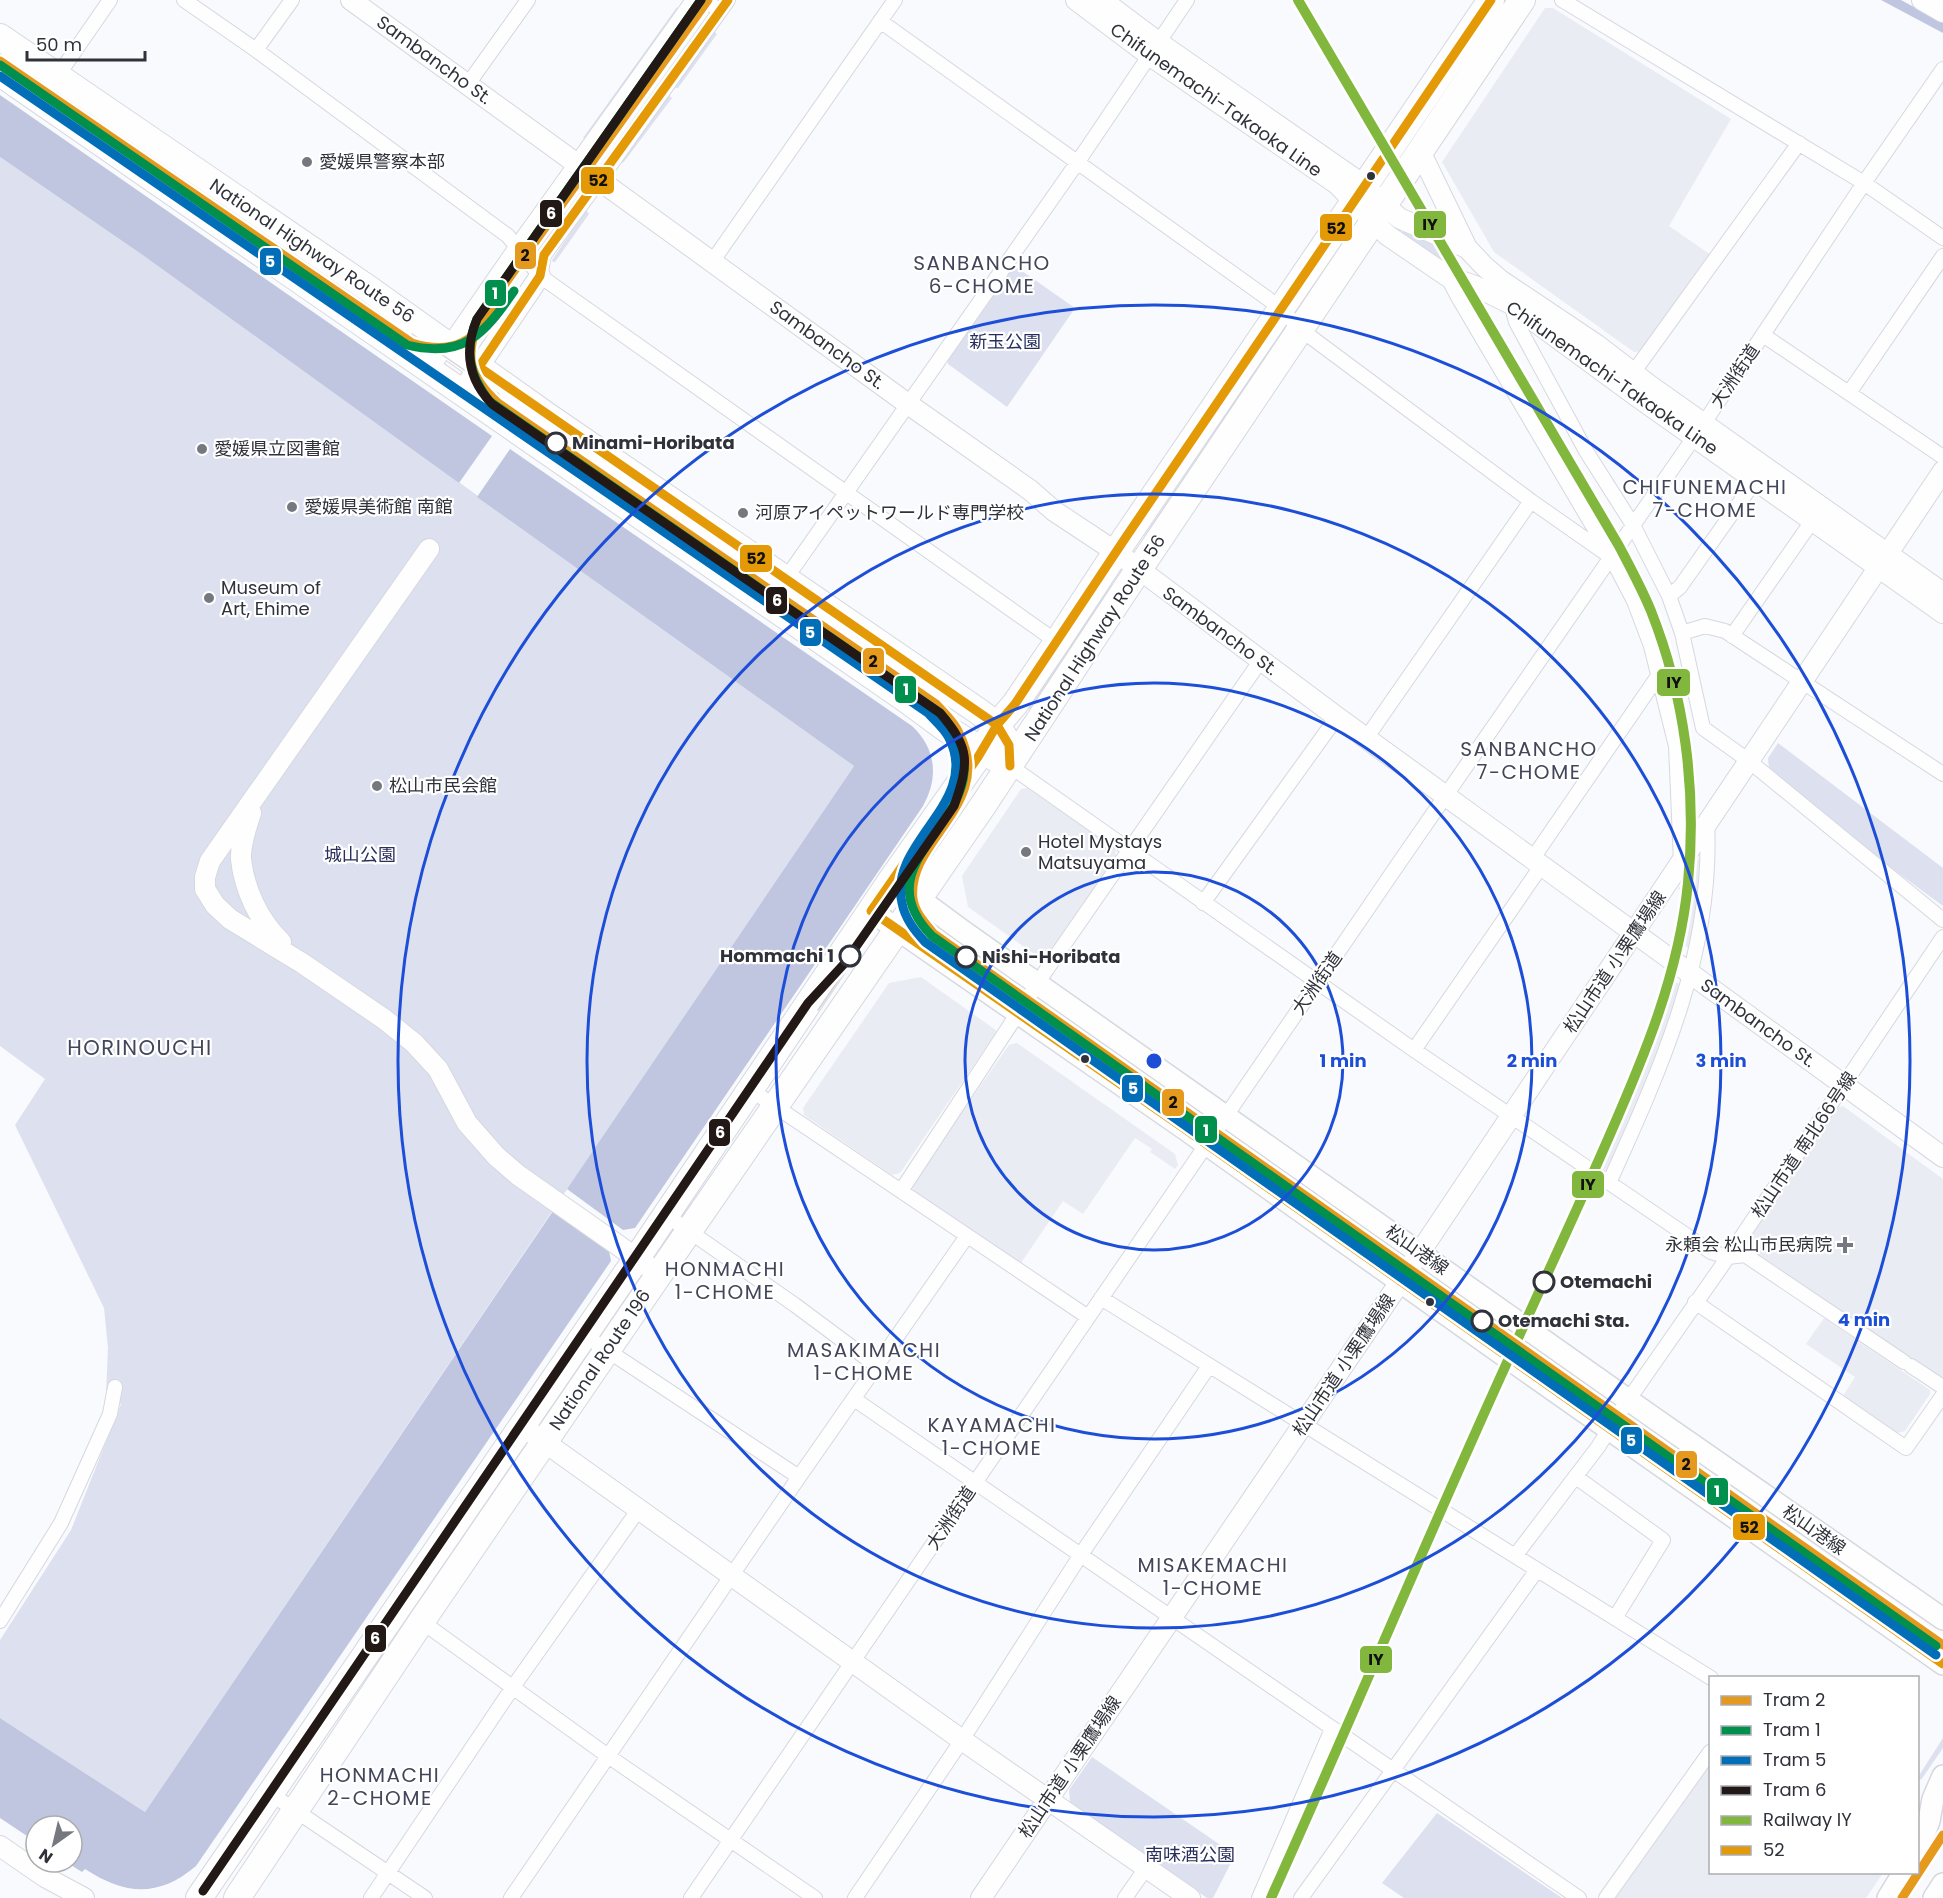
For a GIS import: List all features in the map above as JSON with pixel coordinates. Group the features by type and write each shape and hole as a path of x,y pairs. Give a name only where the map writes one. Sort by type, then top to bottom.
{"highway":[{"name":"National Highway Route 56","path":"0,37 997,725 1015,704 1491,0"},
{"name":"National Highway Route 56","path":"0,73 908,700 945,728 1010,766 1378,212 1522,0"},
{"path":"997,725 1009,745 1010,766"},
{"name":"National Route 196","path":"199,1898 637,1258 892,879 982,751 997,725"},
{"path":"945,728 950,736 957,761 958,775 955,789"},
{"name":"National Route 196","path":"237,1898 421,1622 688,1230 1010,766"}],"main road":[{"name":"松山港線","path":"892,879 1628,1400 1943,1619"},
{"name":"松山港線","path":"871,911 1206,1144 1943,1664"},
{"path":"1919,1845 1943,1776"},
{"path":"1888,1898 1903,1874"},
{"path":"1934,1898 1943,1884"}],"street":[{"path":"41,100 110,0"},
{"path":"184,0 256,50 508,236 540,276 847,491 1057,642"},
{"path":"256,50 292,0"},
{"name":"Sambancho St.","path":"351,0 1030,490 1054,511 1116,552 1337,717 1943,1157"},
{"path":"468,84 528,0"},
{"path":"430,371 516,247 570,160 693,0"},
{"path":"461,393 540,276 544,255 605,185 724,5 705,0"},
{"path":"712,262 895,0"},
{"name":"Chifunemachi-Takaoka Line","path":"1076,0 1153,48 1360,194 1378,212 1387,235 1447,276 1475,286 1509,292 1597,345 1699,430"},
{"name":"Chifunemachi-Takaoka Line","path":"1102,0 1153,48"},
{"path":"768,604 1077,163 1187,0"},
{"path":"1562,0 1864,183 1943,238"},
{"path":"1922,0 1943,12"},
{"path":"880,21 1181,235 1281,309 1300,329 1531,501 1611,557"},
{"name":"大洲街道","path":"691,1898 1317,982 1699,430 1943,69"},
{"path":"1633,373 1799,143"},
{"path":"1420,151 1467,248"},
{"name":"Chifunemachi-Takaoka Line","path":"1378,212 1399,218 1467,248 1509,292 1699,430 1884,560 1943,593"},
{"path":"1849,393 1943,256"},
{"path":"1447,276 1611,557 1634,601 1651,645 1676,746 1681,862"},
{"path":"1509,292 1516,322 1586,451 1633,525 1669,596 1682,633 1703,728 1749,761 1943,920"},
{"path":"1763,335 1943,457"},
{"name":"松山市道 小栗鷹場線","path":"981,1898 1400,1282 1943,471"},
{"path":"1669,596 1680,587 1761,473"},
{"path":"1367,737 1531,501"},
{"path":"1732,636 1817,513"},
{"path":"429,549 256,799 210,861 205,877 205,889 215,905 231,919 302,963 384,1019 414,1044 438,1069 467,1123 484,1144 518,1175 659,1274"},
{"name":"Chifunemachi-Takaoka Line","path":"1884,560 1943,613"},
{"path":"1682,633 1705,627 1720,629 1943,774"},
{"path":"901,1191 1038,983 1261,660"},
{"path":"1414,1050 1658,676"},
{"path":"1203,903 1337,717"},
{"path":"1010,766 1414,1050 1712,1252 1728,1257 1745,1256 1943,1387"},
{"path":"256,799 246,827 241,857 255,906 268,930 302,963"},
{"path":"1609,1183 1655,1081 1692,975 1704,911 1707,822"},
{"path":"210,861 221,853 228,852 241,857"},
{"name":"松山市道 南北66号線","path":"1515,1556 1598,1447 1943,938"},
{"path":"751,1090 1088,1317"},
{"path":"666,1215 795,1305 877,1366"},
{"path":"511,1898 967,1236"},
{"path":"1101,1298 1709,1676"},
{"path":"1695,1302 1906,1448 1943,1395"},
{"path":"584,1335 800,1477"},
{"path":"855,1898 962,1740 1080,1556 1209,1366"},
{"path":"0,1621 61,1524 110,1414 116,1387"},
{"path":"854,1398 1579,1898"},
{"path":"522,1426 962,1740 1190,1898"},
{"path":"1576,1477 1663,1540 1615,1618"},
{"path":"371,1898 513,1687 639,1509"},
{"path":"1301,1898 1537,1570"},
{"path":"399,1606 608,1756 815,1898"},
{"path":"1259,1898 1332,1729"},
{"path":"1606,1898 1709,1753"},
{"path":"271,1794 425,1898"},
{"path":"0,1846 45,1876 84,1898"},
{"path":"1125,1898 1146,1868"}],"shaded area":[{"path":"1545,8 1553,8 1731,119 1669,226 1711,255 1643,351 1634,352 1494,252 1442,162"},
{"path":"1027,788 1115,849 1116,856 1046,959 1040,958 968,907 962,876 1021,789"},
{"path":"1703,852 1700,900 1691,950 1674,938 1683,892 1678,889"},
{"path":"1667,976 1682,986 1657,1057 1607,1171 1592,1161 1640,1051"},
{"path":"921,977 997,1031 900,1173 892,1175 804,1115 803,1108 889,983"},
{"path":"1017,1043 1175,1154 1178,1165 1175,1169 1150,1152 1152,1149 1135,1138 1083,1214 1063,1201 1021,1263 914,1191 912,1184 1009,1045"},
{"name":"永頼会 松山市民病院","path":"1843,1106 1943,1179 1943,1380 1748,1249 1745,1242 1838,1107"},
{"path":"1824,1318 1930,1390 1930,1394 1905,1431 1897,1433 1843,1396 1855,1377 1806,1344"},
{"path":"1709,1765 1709,1874 1882,1874 1866,1898 1615,1898"}],"green space":[{"path":"677,7 678,11 586,139 583,138"},
{"path":"713,31 717,34 676,88 675,86"},
{"path":"668,95 672,98 623,163 622,161"},
{"name":"城山公園","path":"0,157 144,256 854,766 145,1812 0,1718 0,1640 71,1530 121,1404 106,1394 108,1348 104,1308 15,1125 45,1079 0,1046"},
{"path":"586,210 589,214 553,262 552,260"},
{"path":"1403,231 1433,242 1444,262 1402,233"},
{"name":"新玉公園","path":"1012,264 1075,308 1007,407 948,364 947,356"},
{"path":"1244,388 1246,390 1147,537 1144,536"},
{"path":"1111,585 1114,587 1031,710 1028,708"},
{"path":"1778,743 1943,868 1943,906 1814,811 1769,769 1768,758"},
{"path":"1943,1738 1943,1748 1921,1780 1919,1775"},
{"name":"南味酒公園","path":"1092,1757 1235,1855 1213,1898 1207,1898 1070,1802 1069,1790"},
{"path":"1437,1813 1562,1898 1404,1898 1382,1883"}],"water":[{"path":"1881,0 1901,0 1943,23 1943,33"},
{"path":"0,95 492,436 459,483 144,256 0,157"},
{"path":"510,449 912,726 926,744 932,764 931,785 923,806 635,1228 623,1230 567,1189 854,766 477,497"},
{"path":"553,1211 609,1251 611,1261 196,1866 168,1884 155,1888 128,1888 84,1870 84,1814 24,1814 24,1834 0,1818 0,1718 145,1812"}],"tram line":[{"name":"1","path":"701,0 477,319 471,342 471,362 477,381 489,401 940,713 961,748 963,778 953,805 921,854 910,879 912,906 932,936 1936,1646"},
{"name":"6","path":"203,1891 808,1003 844,964 954,806 962,778 964,767 962,747 940,713 492,404 473,374 470,342 477,319 701,0"},
{"name":"2","path":"708,0 479,320 474,333 471,355 475,375 481,384 498,403 936,704 952,721 959,733 967,758 966,781 959,802 922,858 914,878 914,904 921,918 934,934 1943,1645"},
{"name":"2","path":"0,61 412,343 440,348 462,343 481,329 499,307"},
{"name":"1","path":"0,65 407,345 444,349 471,339 493,320 514,291"},
{"name":"5","path":"0,76 928,713 947,734 956,761 953,783 945,803 919,841 908,861 901,881 905,914 925,942 1936,1655"},
{"path":"412,334 499,394"},
{"path":"818,1010 918,865"},
{"name":"2","path":"1919,1872 1943,1835"},
{"name":"2","path":"1902,1898 1918,1874"}],"rail line":[{"name":"IY","path":"1271,1898 1453,1483 1585,1191 1647,1046 1677,950 1688,883 1691,814 1686,745 1680,711 1663,644 1644,595 1619,546 1298,0"}],"transit line":[{"name":"52","path":"479,367 540,276 544,255 728,0"},
{"name":"52","path":"871,911 978,757 997,725 1015,704 1491,0"},
{"name":"52","path":"479,367 997,725 1009,745 1010,766"},
{"name":"52","path":"871,911 1185,1129 1943,1664"}],"place":[{"name":"愛媛県警察本部","path":"307,162"},
{"name":"Minami-Horibata","path":"556,443"},
{"name":"愛媛県立図書館","path":"202,449"},
{"name":"愛媛県美術館 南館","path":"292,507"},
{"name":"河原アイペットワールド専門学校","path":"743,513"},
{"name":"Museum of Art, Ehime","path":"209,598"},
{"name":"松山市民会館","path":"377,786"},
{"name":"Hotel Mystays Matsuyama","path":"1026,852"},
{"name":"Hommachi 1","path":"850,956"},
{"name":"Nishi-Horibata","path":"966,957"},
{"name":"永頼会 松山市民病院","path":"1845,1245"},
{"name":"Otemachi","path":"1544,1282"},
{"name":"Otemachi Sta.","path":"1482,1321"}],"district":[{"name":"SANBANCHO 6-CHOME","path":"982,274"},
{"name":"CHIFUNEMACHI 7-CHOME","path":"1705,498"},
{"name":"SANBANCHO 7-CHOME","path":"1529,760"},
{"name":"HORINOUCHI","path":"140,1048"},
{"name":"HONMACHI 1-CHOME","path":"725,1280"},
{"name":"MASAKIMACHI 1-CHOME","path":"864,1362"},
{"name":"KAYAMACHI 1-CHOME","path":"992,1436"},
{"name":"MISAKEMACHI 1-CHOME","path":"1213,1576"},
{"name":"HONMACHI 2-CHOME","path":"380,1786"}]}
